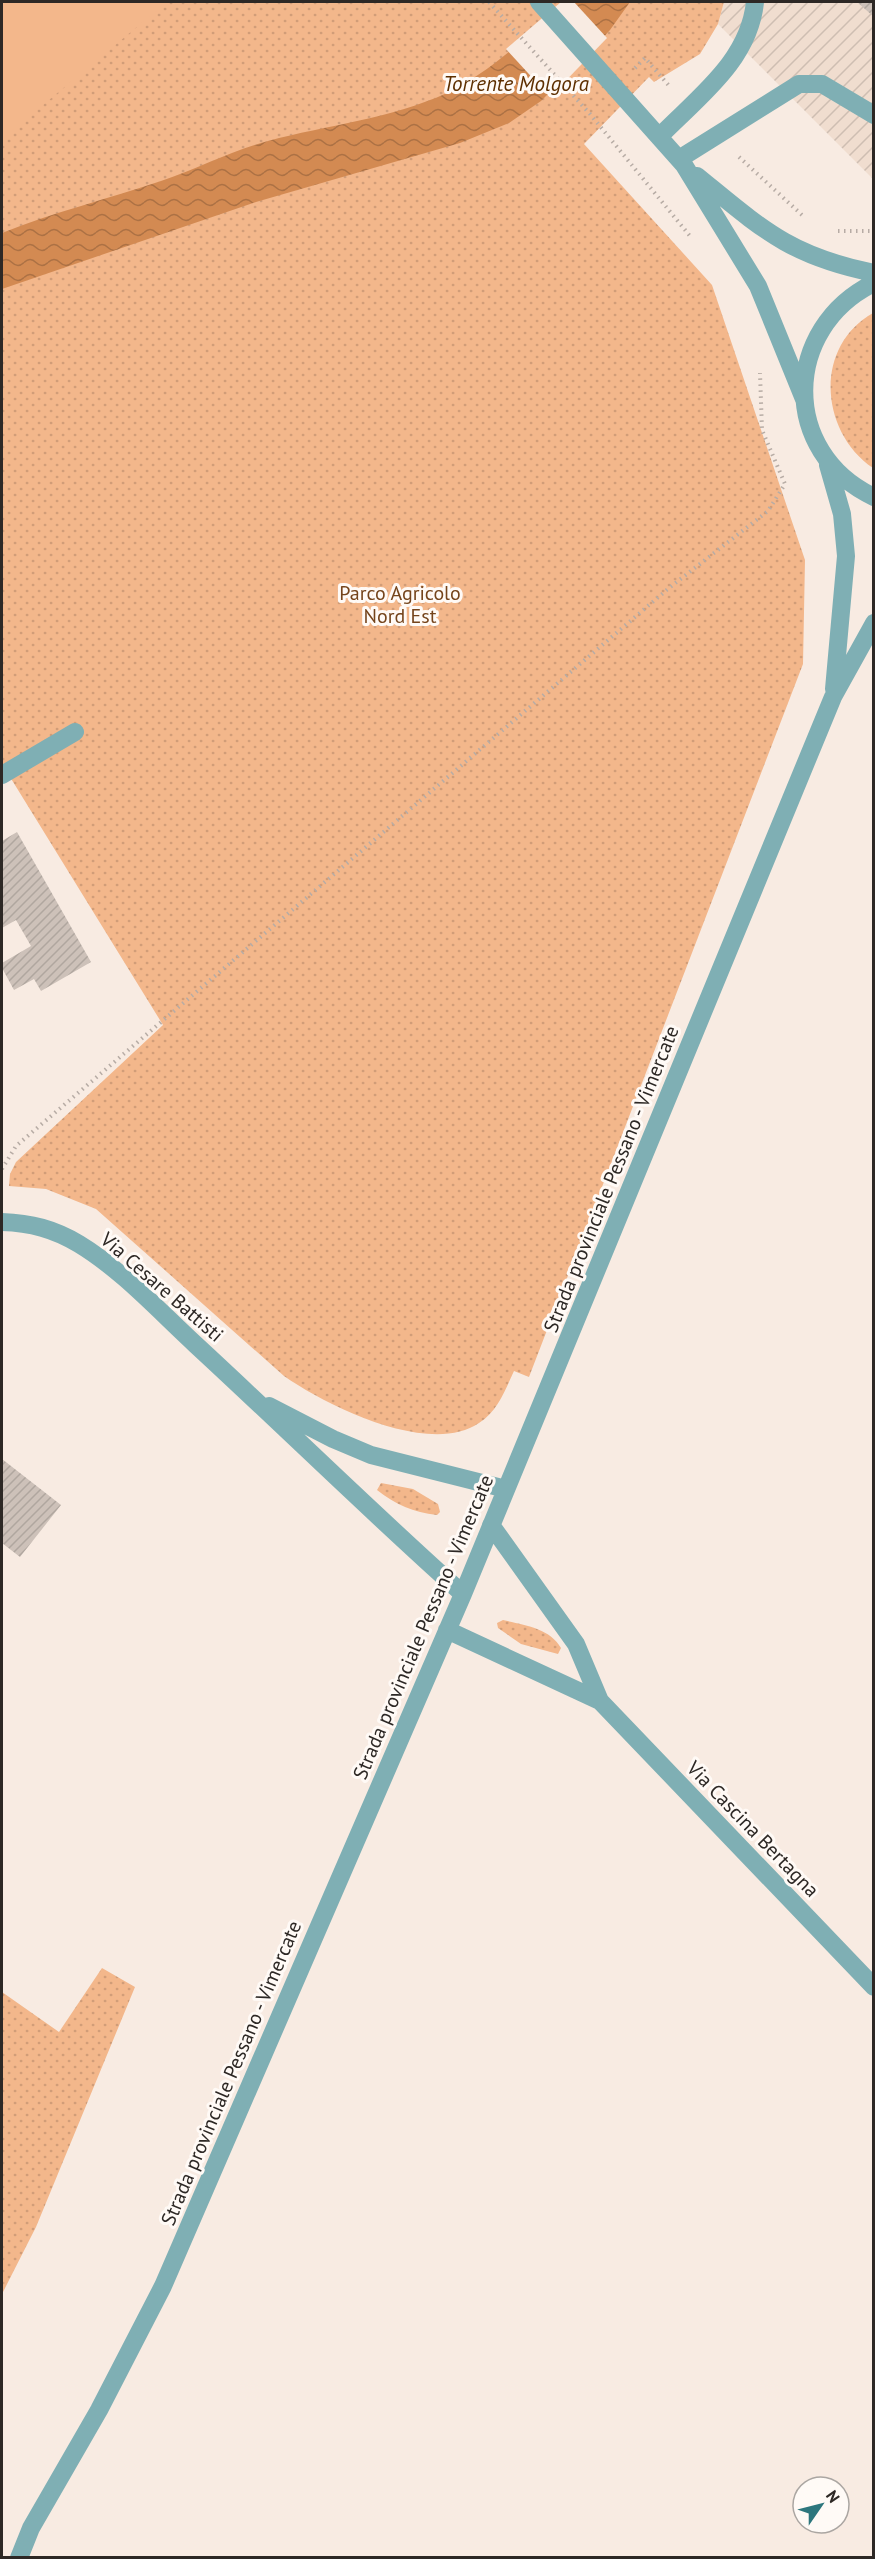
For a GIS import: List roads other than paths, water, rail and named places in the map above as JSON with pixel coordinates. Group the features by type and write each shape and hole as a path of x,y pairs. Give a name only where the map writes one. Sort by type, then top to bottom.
{"street":[{"path":"539,2 681,162 758,286 804,399 811,431 827,460 850,483 873,497"},
{"path":"659,137 732,63 749,33 755,2"},
{"path":"681,162 799,84 810,82 822,84 873,115"},
{"path":"681,162 778,240 821,260 873,273"},
{"path":"804,399 806,366 818,335 837,308 873,283"},
{"name":"Strada provinciale Pessano - Vimercate","path":"827,460 842,514 846,556 833,697"},
{"name":"Strada provinciale Pessano - Vimercate","path":"19,2558 31,2528 99,2410 163,2286 463,1594 833,697 873,622"},
{"path":"2,775 75,732"},
{"name":"Via Cesare Battisti","path":"2,1221 22,1222 52,1230 95,1254 249,1395 375,1516 463,1594"},
{"name":"Via Cesare Battisti","path":"249,1395 333,1439 371,1455 506,1489"},
{"name":"Via Cascina Bertagna","path":"491,1525 576,1644 600,1701 873,1988"},
{"name":"Via Cascina Bertagna","path":"447,1630 600,1701"}],"water":[{"name":"Torrente Molgora","path":"565,2 630,2 610,30 541,101 509,123 460,143 256,202 2,289 2,233 161,181 254,145 381,115 447,93 494,63"}],"park label":[{"name":"Parco Agricolo Nord Est","path":"400,604"}]}
